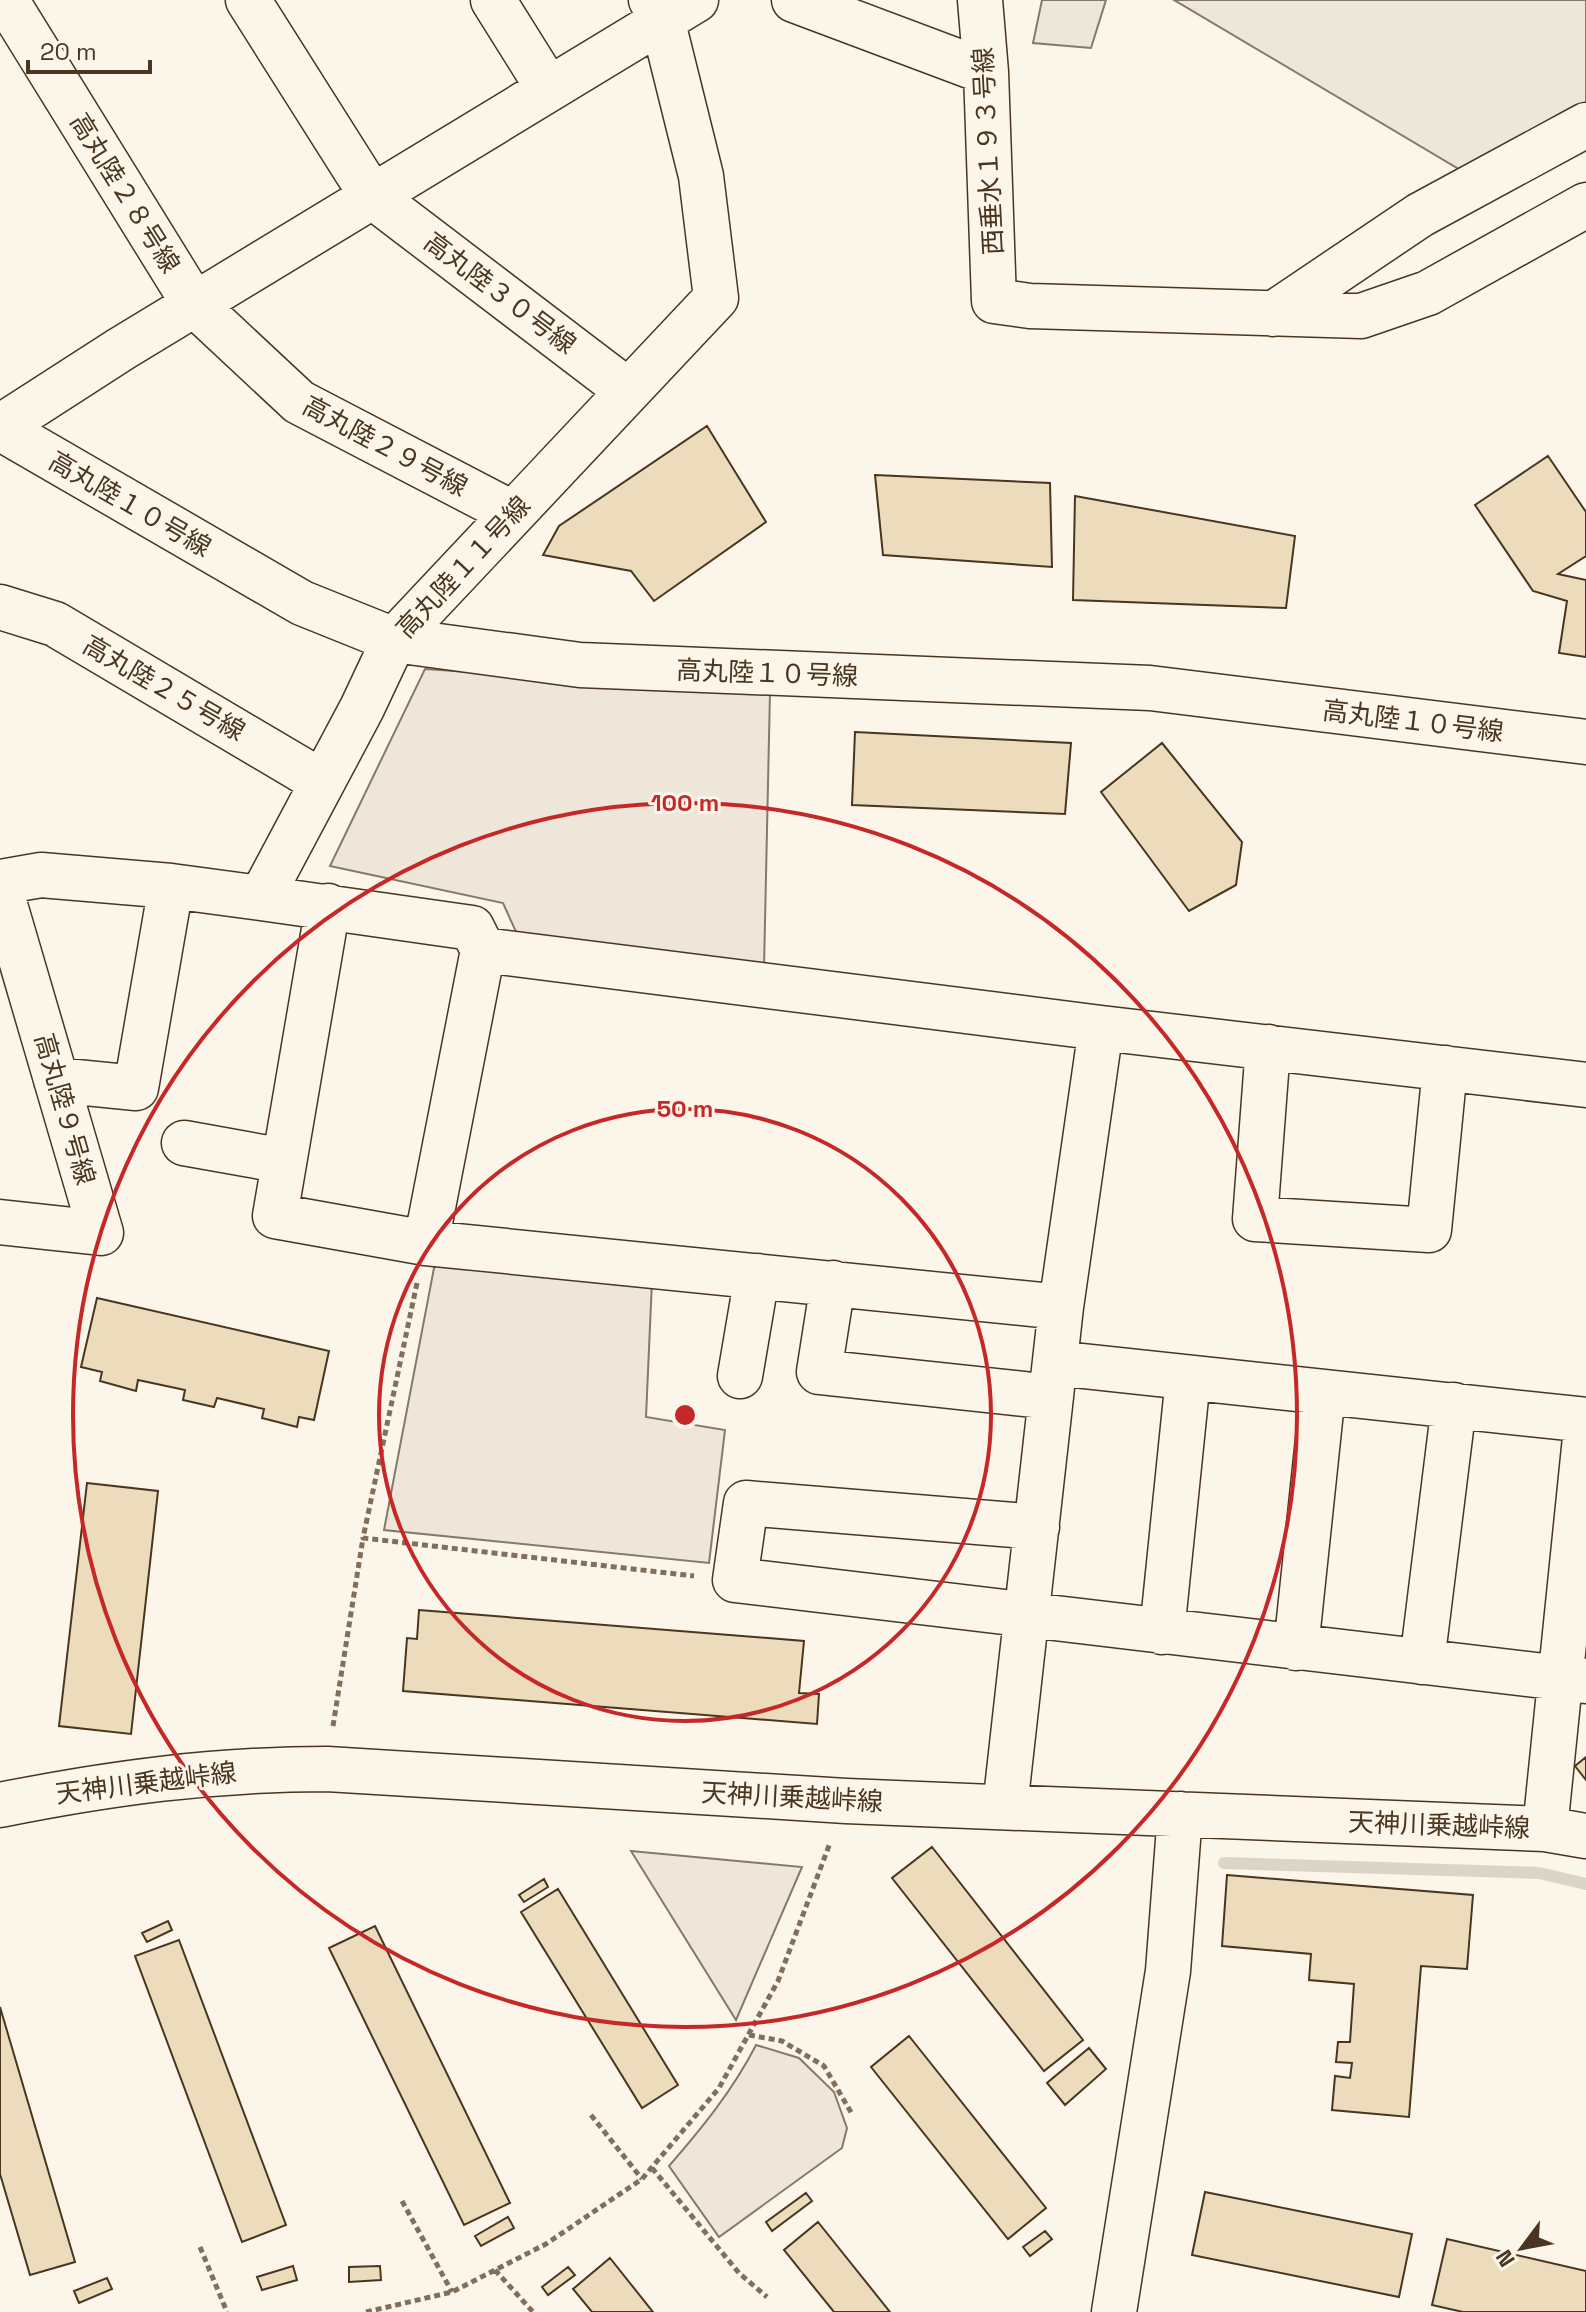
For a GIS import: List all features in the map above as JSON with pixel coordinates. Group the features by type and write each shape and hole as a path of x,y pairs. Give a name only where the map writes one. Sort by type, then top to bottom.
{"street":[{"name":"高丸陸２８号線","path":"6,0 194,304"},
{"path":"248,0 372,196"},
{"path":"493,0 548,88"},
{"path":"794,0 986,72"},
{"name":"西垂水１９３号線","path":"980,0 986,72 994,301 1030,306 1273,314"},
{"name":"高丸陸１１号線","path":"0,428 194,304 548,88 669,6 701,176 716,298 394,640 261,898"},
{"path":"1273,314 1420,215 1586,125"},
{"name":"高丸陸３０号線","path":"372,196 628,391"},
{"path":"1273,314 1361,316 1388,307 1428,293 1586,205"},
{"name":"高丸陸２９号線","path":"194,304 299,402 512,513"},
{"name":"高丸陸１０号線","path":"0,428 302,603 394,640 580,665 1150,688 1586,742"},
{"name":"高丸陸２５号線","path":"0,607 55,624 322,782"},
{"path":"0,882 41,875 171,886 472,928 483,950 426,1243"},
{"path":"56,1080 136,1088 171,886"},
{"name":"高丸陸９号線","path":"0,888 101,1233 0,1222"},
{"path":"328,906 275,1216 426,1243 1061,1307"},
{"path":"483,950 1586,1085"},
{"path":"1005,1807 1061,1307 1101,1028"},
{"path":"1268,1047 1255,1219 1429,1230 1445,1068"},
{"path":"184,1143 284,1161"},
{"path":"740,1376 757,1276"},
{"path":"833,1283 819,1372 1053,1380 1188,1378 1586,1420"},
{"path":"1162,1632 1188,1378"},
{"path":"1296,1648 1323,1392"},
{"path":"1422,1662 1454,1405"},
{"path":"1565,1833 1586,1428"},
{"path":"1037,1527 746,1503 735,1580 1573,1680"},
{"name":"天神川乗越峠線","path":"0,1805 169,1776 259,1769 327,1769 846,1801 1565,1833"},
{"path":"1120,2311 1168,1971 1180,1814"}],"path":[{"path":"327,1769 363,1538 426,1243"},
{"path":"363,1538 735,1580"},
{"path":"366,2312 452,2292 546,2244 642,2179 719,2088 749,2035 778,1981 846,1801"},
{"path":"749,2035 782,2041 824,2066 852,2114"},
{"path":"591,2115 642,2179"},
{"path":"652,2168 739,2273 767,2297"},
{"path":"402,2201 452,2292"},
{"path":"200,2247 227,2312"},
{"path":"495,2270 533,2312"}],"shaded area":[{"path":"1042,0 1106,0 1091,48 1033,43"},
{"path":"1174,0 1586,0 1586,112 1474,178"},
{"path":"425,669 770,692 764,968 521,943 503,903 330,866"},
{"path":"448,1256 652,1281 646,1417 725,1430 709,1563 384,1530 434,1268"},
{"path":"631,1851 802,1867 736,2020"},
{"path":"756,2045 799,2058 834,2092 847,2128 842,2148 719,2237 669,2166 716,2108"}],"building":[{"path":"707,426 766,522 654,601 631,571 543,555 559,526"},
{"path":"1548,456 1586,512 1586,556 1558,574 1586,580 1586,657 1559,653 1567,601 1533,591 1475,505"},
{"path":"875,475 1050,483 1052,567 883,555"},
{"path":"1075,496 1295,536 1286,608 1073,600"},
{"path":"855,732 1071,743 1065,814 852,805"},
{"path":"1162,743 1242,842 1236,885 1189,911 1101,792"},
{"path":"97,1298 329,1351 314,1420 299,1417 297,1427 262,1418 264,1409 217,1398 214,1407 183,1400 185,1390 138,1380 136,1391 100,1381 102,1372 81,1367"},
{"path":"87,1483 158,1491 131,1734 59,1726"},
{"path":"419,1610 804,1641 799,1693 819,1694 817,1724 403,1691 407,1638 417,1639"},
{"path":"1586,1757 1586,1780 1575,1766"},
{"path":"932,1847 1083,2040 1044,2071 892,1878"},
{"path":"1227,1875 1473,1895 1467,1969 1421,1966 1409,2117 1332,2110 1335,2076 1350,2078 1352,2063 1336,2062 1338,2042 1350,2042 1354,1984 1309,1980 1311,1954 1222,1946"},
{"path":"544,1879 548,1887 524,1902 519,1895"},
{"path":"558,1889 678,2085 642,2108 521,1912"},
{"path":"168,1921 172,1930 147,1942 142,1933"},
{"path":"375,1926 510,2203 464,2225 329,1948"},
{"path":"179,1940 286,2225 242,2242 135,1956"},
{"path":"0,2007 75,2262 30,2275 0,2174"},
{"path":"909,2036 1046,2208 1008,2239 871,2067"},
{"path":"1089,2048 1106,2069 1065,2105 1047,2083"},
{"path":"1205,2192 1412,2234 1399,2297 1192,2255"},
{"path":"806,2193 812,2201 772,2231 766,2222"},
{"path":"508,2217 514,2228 481,2246 475,2236"},
{"path":"818,2222 890,2312 834,2312 784,2250"},
{"path":"1045,2231 1052,2239 1030,2256 1023,2247"},
{"path":"1447,2239 1586,2271 1586,2312 1463,2312 1432,2305"},
{"path":"610,2258 653,2312 592,2312 573,2289"},
{"path":"293,2266 297,2280 262,2290 257,2277"},
{"path":"380,2266 381,2280 349,2282 349,2267"},
{"path":"568,2267 575,2275 548,2295 542,2287"},
{"path":"107,2278 112,2289 79,2303 74,2291"}],"waterway":[{"path":"1224,1863 1539,1873 1586,1884"}]}
